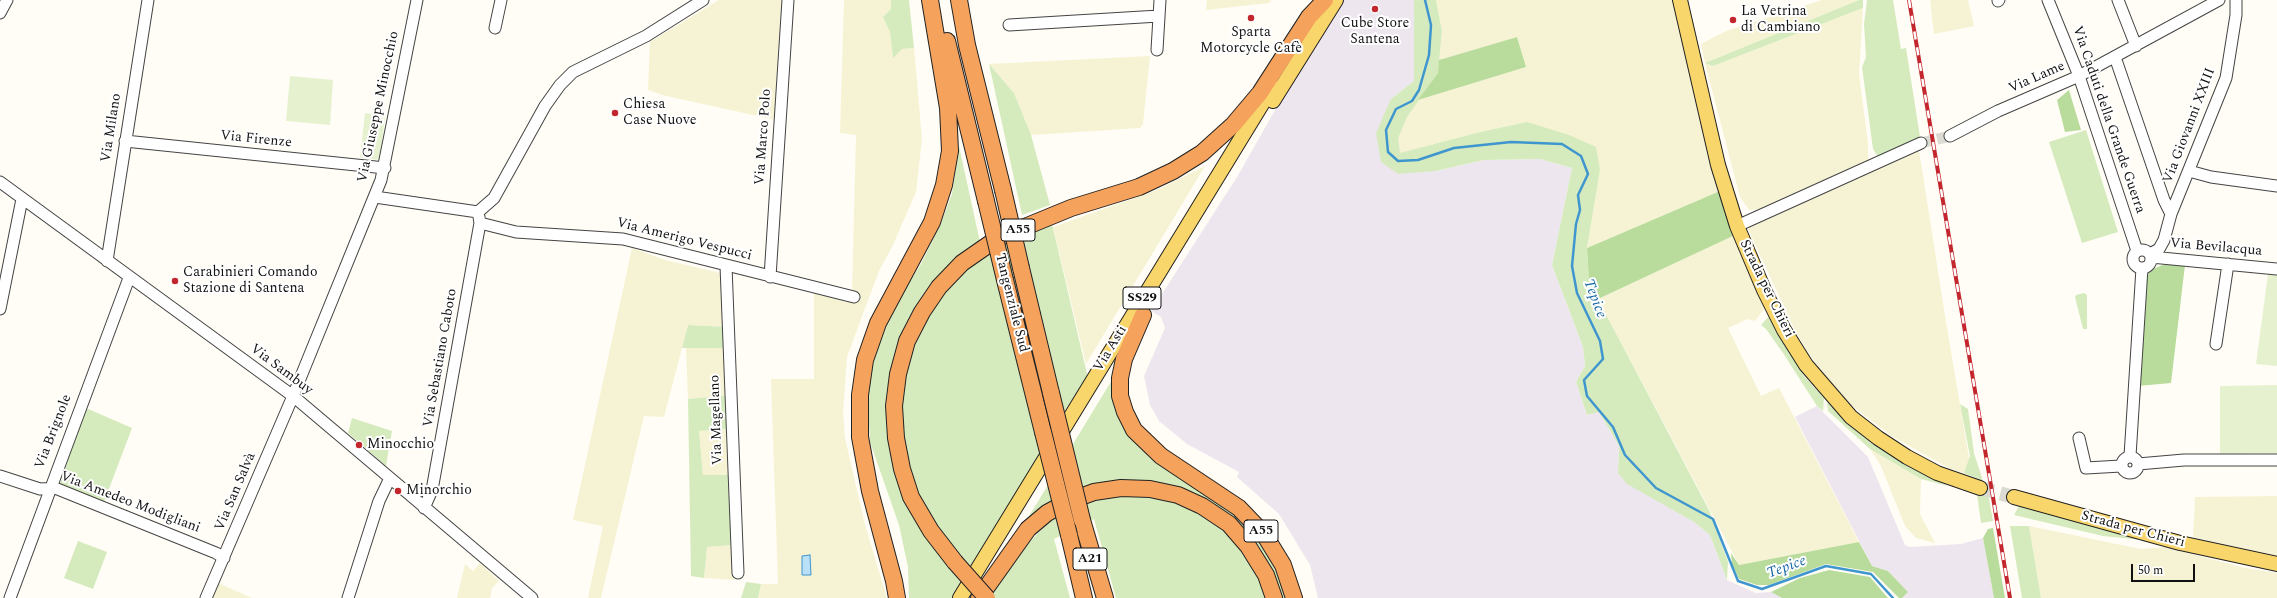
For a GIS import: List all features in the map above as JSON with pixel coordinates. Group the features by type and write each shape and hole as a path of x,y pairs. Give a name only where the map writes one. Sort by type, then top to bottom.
{"highway":[{"path":"897,598 894,581 870,491 860,438 860,395 865,360 878,323 932,222 945,178 950,151 948,108 930,0"},
{"name":"Tangenziale Sud","path":"939,0 948,49 1084,598"},
{"name":"Tangenziale Sud","path":"959,0 967,45 1082,520"},
{"name":"A55","path":"987,598 930,531 911,496 902,469 896,438 894,406 898,374 907,341 922,312 939,288 962,263 998,238 1071,208 1139,187 1173,171 1202,153 1233,125 1260,93 1309,17 1325,0"},
{"name":"A55","path":"1143,314 1124,359 1120,378 1120,396 1134,430 1161,456 1239,508 1264,534 1283,565 1294,598"},
{"name":"A55","path":"978,598 1028,528 1067,502 1094,492 1121,488 1150,489 1178,495 1202,506 1229,524 1248,546 1266,574 1274,598"},
{"name":"A55","path":"1082,520 1105,598"},
{"name":"A21","path":"1082,520 1099,598"}],"main road":[{"name":"Via Asti","path":"960,598 1240,138 1329,0"},
{"name":"Via Asti","path":"970,598 1143,314 1246,141 1336,0"},
{"name":"Strada per Chieri","path":"1680,0 1718,165 1737,226 1750,261 1784,330 1806,365 1832,396 1867,430 1907,457 1937,473 1980,488"},
{"name":"Strada per Chieri","path":"2014,498 2180,543 2277,564"}],"street":[{"path":"0,13 7,0"},
{"name":"Via Milano","path":"107,261 148,0"},
{"name":"Via Giuseppe Minocchio","path":"293,396 375,198 385,168 417,0"},
{"path":"495,28 501,0"},
{"path":"375,198 478,212 494,198 546,106 560,85 573,72 646,36 703,0"},
{"name":"Via Marco Polo","path":"770,277 788,0"},
{"path":"1157,50 1160,0"},
{"name":"Via Caduti della Grande Guerra","path":"2048,0 2078,76 2137,251"},
{"path":"2118,0 2136,46"},
{"name":"Via Lame","path":"1950,136 1998,111 2078,76 2219,0"},
{"name":"Via Giovanni XXIII","path":"2151,256 2159,249 2164,240 2172,214 2226,78 2236,15 2236,0"},
{"path":"1009,25 1159,16"},
{"path":"2115,57 2164,200 2172,214"},
{"name":"Via Firenze","path":"125,141 385,168"},
{"path":"1737,226 1921,143"},
{"path":"2189,171 2211,177 2277,186"},
{"name":"Via Sambuy","path":"0,182 129,278 293,396 532,598"},
{"path":"0,308 22,199"},
{"name":"Via Sebastiano Caboto","path":"424,508 432,490 480,223 478,212"},
{"name":"Via Amerigo Vespucci","path":"480,223 516,232 623,239 770,277 854,296"},
{"path":"2144,250 2151,256 2149,265 2142,268 2136,266 2133,261 2137,251 2144,250"},
{"name":"Via Bevilacqua","path":"2151,256 2277,269"},
{"path":"2216,344 2228,264"},
{"name":"Via Magellano","path":"726,266 738,573"},
{"path":"2130,456 2142,268"},
{"name":"Via Brignole","path":"10,598 49,489 129,278"},
{"name":"Via San Salvà","path":"206,598 293,396"},
{"path":"2079,438 2086,468 2121,466"},
{"path":"2121,466 2125,472 2130,473 2135,471 2138,464 2136,459 2130,456"},
{"path":"2121,466 2124,459 2130,456"},
{"path":"2138,464 2184,460 2277,460"},
{"name":"Via Amedeo Modigliani","path":"0,476 40,489 55,488 216,552 224,558"},
{"path":"348,598 379,501 390,478"}],"shaded area":[{"path":"719,0 784,0 776,120 662,95 648,90 650,42"},
{"path":"844,0 891,0 891,9 883,17 890,32 893,57 901,49 914,48 922,139 916,192 893,245 879,271 847,357 843,412 845,438 865,525 887,598 758,598 761,584 778,584 771,379 814,379 814,292 846,302 852,293 856,135 840,133"},
{"path":"1207,0 1271,0 1269,3 1206,10"},
{"path":"1342,0 1414,0 1414,81 1391,99 1437,171 1484,160 1540,159 1572,168 1552,265 1583,347 1585,366 1576,382 1587,415 1599,412 1619,446 1618,473 1694,522 1710,535 1727,580 1756,593 1771,592 1782,598 1318,598 1310,565 1279,514 1237,477 1239,472 1187,444 1159,421 1150,405 1144,376 1165,328 1161,317 1151,311 1237,177 1291,82"},
{"path":"1436,0 1675,0 1720,191 1587,248 1600,170 1527,122 1480,132 1400,153 1398,138 1407,117 1418,100 1526,67 1517,37 1439,60 1442,31"},
{"path":"1822,0 1859,0 1705,63 1701,44 1726,31"},
{"path":"1930,0 1968,0 1974,26 1934,34"},
{"path":"1863,8 1859,74 1868,144 1868,160 1760,209 1749,210 1740,197 1705,63 1713,66"},
{"path":"1150,56 1143,124 1140,128 1031,135 1014,93 989,64"},
{"path":"1919,150 1972,476 1951,469 1893,437 1851,405 1821,372 1796,333 1749,231 1749,227"},
{"path":"1205,166 1086,364 1053,227 1157,190"},
{"path":"1735,235 1765,308 1755,321 1748,319 1728,328 1761,396 1779,388 1859,542 1739,565 1598,299"},
{"path":"632,248 665,260 720,273 727,327 688,325 664,417 644,416 601,598 588,598 603,526 573,520"},
{"path":"686,348 727,348 729,395 688,399"},
{"path":"1817,406 1868,457 1905,545 1910,547 1961,544 1983,538 1994,598 1902,598 1908,592 1888,571 1872,566 1795,417"},
{"path":"728,429 729,475 703,475 699,431"},
{"path":"1870,449 1921,479 1920,514 1935,543 1916,538 1905,526 1881,466"},
{"path":"2277,496 2277,557 2193,537 2195,497"},
{"path":"2029,526 2141,549 2165,547 2245,568 2277,573 2277,598 2041,598"},
{"path":"732,545 734,580 704,578 707,547"},
{"path":"480,563 499,581 492,588 490,598 457,598 465,564 473,571"},
{"path":"218,583 252,598 212,598"}],"green space":[{"path":"891,0 909,0 914,48 902,49 893,58 890,32 883,17 891,9"},
{"path":"1414,0 1436,0 1442,31 1438,73 1407,117 1398,138 1400,153 1480,132 1527,122 1569,135 1596,147 1600,170 1587,248 1589,282 1710,512 1728,562 1727,580 1710,535 1694,522 1627,484 1618,473 1619,446 1599,412 1587,415 1576,382 1585,366 1583,347 1552,265 1572,168 1540,159 1484,160 1436,171 1398,174 1381,162 1376,133 1391,99 1414,81"},
{"path":"1859,0 1863,0 1863,8 1713,66 1705,63"},
{"path":"1867,0 1893,0 1901,49 1906,48 1920,137 1878,157 1873,149 1862,67 1866,57 1864,24"},
{"path":"1517,37 1526,67 1418,100 1438,73 1439,60"},
{"path":"989,64 1014,93 1031,135 1050,205 1022,215"},
{"path":"290,76 333,80 330,125 286,121"},
{"path":"2069,90 2081,130 2065,132 2057,100"},
{"path":"365,113 385,116 380,160 360,157"},
{"path":"2086,130 2118,232 2082,243 2049,142"},
{"path":"959,146 980,242 900,348 897,463 962,582 953,598 909,598 908,567 899,525 870,442 868,406 871,371 882,335 896,303 921,264 941,223 952,194"},
{"path":"1720,191 1735,235 1598,299 1589,282 1587,248"},
{"path":"1052,224 1088,378 1067,407 971,570 922,508 905,466 899,407 912,346 925,319 944,291 965,269 984,254 1027,231"},
{"path":"2165,264 2185,265 2171,383 2138,386 2146,276 2153,269"},
{"path":"2268,274 2277,275 2277,366 2256,364"},
{"path":"2084,293 2087,295 2087,329 2083,329 2075,297 2076,295"},
{"path":"1769,316 1804,376 1824,398 1823,411 1817,406 1783,353 1766,329 1761,325"},
{"path":"688,325 727,327 727,348 682,348"},
{"path":"1112,380 1127,432 1243,518 1266,545 1289,598 1282,598 1279,586 1261,550 1242,526 1214,505 1113,485 1023,526"},
{"path":"2277,385 2277,453 2220,454 2220,386"},
{"path":"729,395 728,429 699,431 703,475 729,475 732,545 707,547 704,578 691,576 688,399"},
{"path":"1827,402 1870,442 1909,467 1948,486 1921,479 1870,449 1828,411"},
{"path":"1960,404 1968,409 1974,453 1983,481 1964,473 1970,456"},
{"path":"86,408 132,428 104,502 60,484"},
{"path":"352,418 392,431 386,466 348,433"},
{"path":"1981,492 1988,493 1993,521 1981,523 1977,494"},
{"path":"1136,494 1184,503 1217,521 1244,547 1269,598 1116,598 1094,519 1054,539 1070,598 994,598 992,596 1009,564 1049,521 1091,500"},
{"path":"2019,506 2142,540 2103,536 2014,515"},
{"path":"2010,526 2029,526 2041,598 2022,598"},
{"path":"1993,528 2005,598 1994,598 1983,538 1988,529"},
{"path":"78,541 107,552 93,589 64,578"},
{"path":"1859,542 1872,566 1888,571 1908,592 1902,598 1899,598 1873,572 1826,564 1769,585 1757,585 1739,579 1732,564 1731,553 1739,565"},
{"path":"1829,570 1870,577 1888,598 1782,598 1771,592 1800,578"},
{"path":"746,582 761,584 758,598 741,598"}],"water":[{"path":"810,555 811,575 802,575 802,556"}],"waterway":[{"name":"Tepice","path":"1425,0 1431,25 1429,55 1419,90 1412,101 1396,109 1386,130 1388,152 1398,161 1418,160 1454,148 1511,142 1562,144 1581,156 1588,174 1578,195 1580,210 1576,224 1572,266 1577,293 1600,341 1603,359 1584,380 1587,396 1613,427 1625,455 1656,488 1713,519 1738,581 1762,589 1826,566 1871,574 1893,598"}],"tunnel":[{"path":"1921,143 1950,136"},
{"path":"1980,488 2014,497"}],"railway":[{"path":"1909,0 2010,598"}],"place":[{"name":"Cube Store Santena","path":"1375,9"},
{"name":"Sparta Motorcycle Cafè","path":"1251,18"},
{"name":"La Vetrina di Cambiano","path":"1733,20"},
{"name":"Chiesa Case Nuove","path":"615,113"},
{"name":"Carabinieri Comando Stazione di Santena","path":"175,281"},
{"name":"Minocchio","path":"359,445"},
{"name":"Minorchio","path":"398,491"}]}
